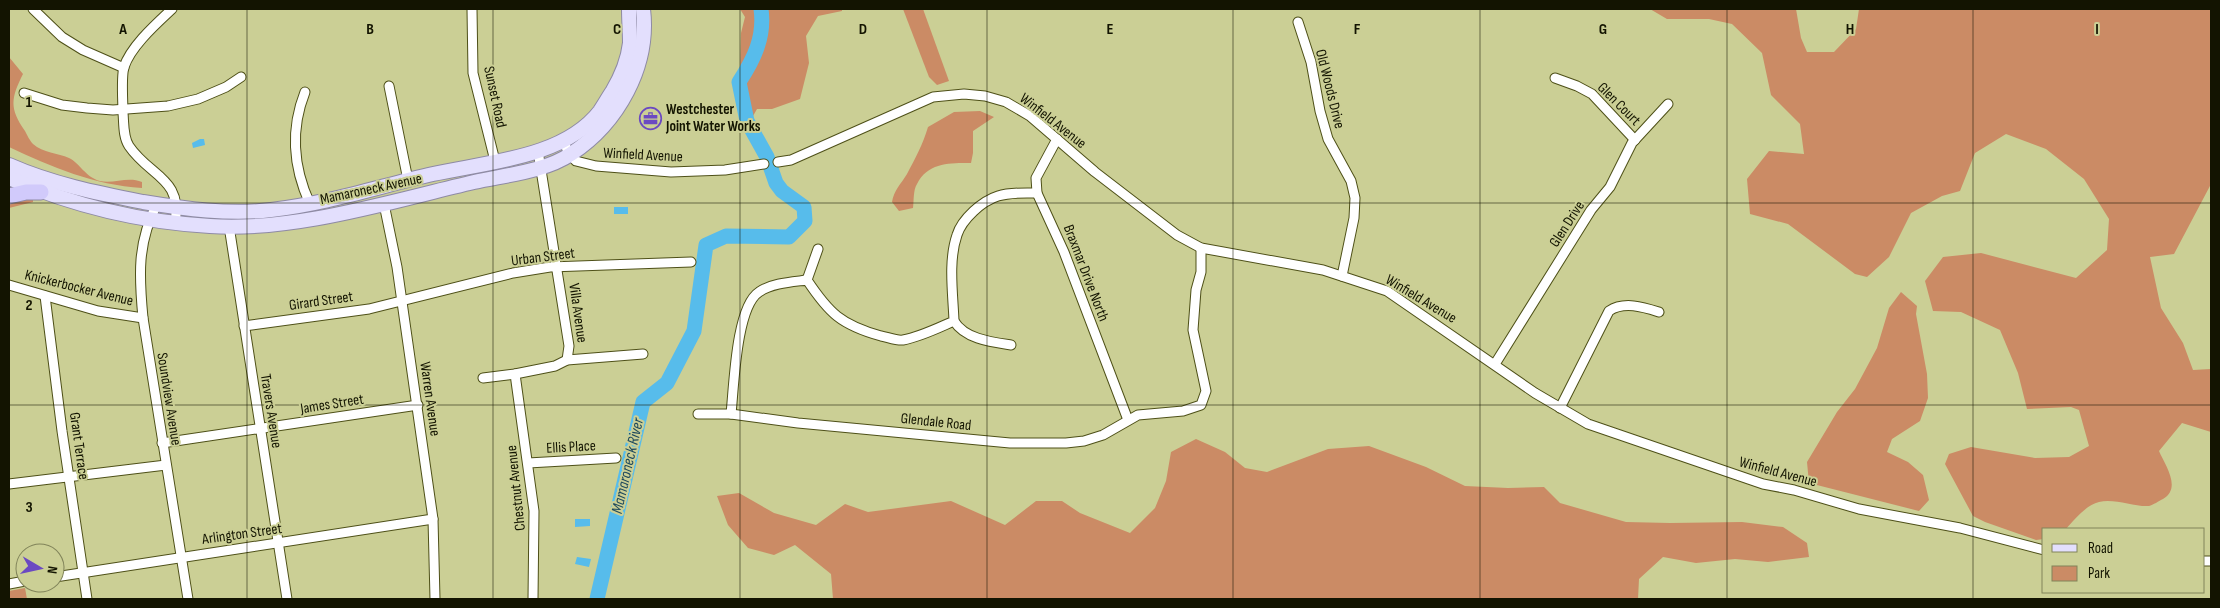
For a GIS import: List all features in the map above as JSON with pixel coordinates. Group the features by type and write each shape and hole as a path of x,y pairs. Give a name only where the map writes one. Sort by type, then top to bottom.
{"highway":[{"path":"9,196 26,192 41,192"}],"main road":[{"name":"Mamaroneck Avenue","path":"9,165 75,189 178,208 232,212 270,210 310,204 538,151 575,134 600,112 619,79 626,62 630,43 629,9"},
{"name":"Mamaroneck Avenue","path":"9,178 41,192 77,204 149,220 229,226 271,225 384,204 541,167 570,155 602,129 616,110 628,90 638,63 645,20 644,9"}],"street":[{"path":"33,9 62,37 83,50 124,68"},
{"path":"172,9 144,34 124,68 123,108 125,135 129,146 167,184 176,198 178,208 175,223"},
{"name":"Sunset Road","path":"472,9 473,73 495,161"},
{"name":"Old Woods Drive","path":"1298,22 1311,62 1320,111 1328,139 1351,180 1355,198 1354,218 1342,276"},
{"path":"24,93 62,105 113,110 168,106 198,99 226,87 241,77"},
{"name":"Glen Court","path":"1555,78 1592,94 1635,140"},
{"path":"389,86 408,180"},
{"path":"305,92 297,112 295,141 299,181 310,204"},
{"name":"Winfield Avenue","path":"778,162 791,160 933,97 964,94 985,96 1006,102 1030,116 1140,208 1177,235 1201,248 1323,270 1387,291 1560,408 1597,427 1763,484 1794,490 1859,509 1960,528 2042,549"},
{"name":"Glen Drive","path":"1495,364 1592,210 1610,187 1635,140 1668,104"},
{"path":"1011,345 976,337 958,328 954,321 953,258 957,235 967,218 996,197 1013,193 1037,192 1036,178 1057,138"},
{"path":"563,141 570,155"},
{"name":"Villa Avenue","path":"538,151 569,346 568,360"},
{"name":"Winfield Avenue","path":"570,155 576,161 596,166 671,172 725,170 764,164"},
{"name":"Braxmar Drive North","path":"1037,192 1064,252 1128,420"},
{"name":"Soundview Avenue","path":"157,204 149,220 138,273 162,443 188,599"},
{"name":"Warren Avenue","path":"384,204 402,301 433,519 435,599"},
{"name":"Travers Avenue","path":"229,226 287,599"},
{"name":"Glendale Road","path":"698,414 731,414 798,423 1010,444 1039,444 1084,441 1103,435 1128,420 1147,413 1195,408 1203,402 1206,391 1194,330 1196,290 1201,272 1201,248"},
{"path":"807,280 818,249"},
{"name":"Urban Street","path":"402,301 513,273 557,267 691,262"},
{"path":"807,280 836,317 858,330 902,340 954,321"},
{"path":"731,414 740,332 750,302 758,292 768,288 807,280"},
{"name":"Knickerbocker Avenue","path":"9,285 98,311 143,318"},
{"name":"Grant Terrace","path":"45,296 87,599"},
{"name":"Girard Street","path":"244,326 369,309 402,301"},
{"path":"1560,408 1609,311 1626,306 1659,312"},
{"path":"483,378 555,366 568,360 643,354"},
{"name":"Chestnut Avenue","path":"515,374 534,511 533,599"},
{"name":"James Street","path":"162,443 418,405"},
{"name":"Ellis Place","path":"528,463 616,458"},
{"path":"9,484 166,465"},
{"name":"Arlington Street","path":"65,576 433,519"}],"green space":[{"path":"740,9 842,9 842,11 818,16 806,36 809,63 800,99 772,109 757,109 745,130 739,121 741,33 745,17"},
{"path":"903,9 923,9 949,81 937,85 929,77"},
{"path":"1650,9 1796,9 1801,38 1807,52 1834,52 1856,29 1859,9 2211,9 2211,184 2174,254 2150,257 2161,308 2183,343 2193,370 2211,369 2211,432 2182,423 2159,451 2168,469 2172,483 2169,494 2149,506 2111,501 2099,502 2089,506 2067,528 2042,528 2042,539 2036,540 1973,516 1945,464 1949,454 1971,447 2035,458 2069,457 2089,446 2079,410 2071,407 2027,409 2018,373 2000,330 1961,312 1933,311 1925,281 1943,257 1981,253 2076,278 2107,250 2109,219 2084,179 2046,149 2006,134 1975,153 1960,191 1942,196 1911,213 1889,257 1867,277 1855,274 1788,224 1750,214 1747,179 1769,151 1804,154 1800,124 1771,95 1762,53 1732,24 1709,19 1667,19"},
{"path":"9,57 23,74 14,97 14,109 16,116 33,144 46,151 69,158 95,179 105,182 137,180 142,182 142,188 124,186 90,179 57,168 9,147"},
{"path":"980,111 994,117 973,131 971,163 941,165 927,171 916,186 913,208 899,211 892,202 893,198 916,157 928,127 954,112"},
{"path":"33,200 33,202 9,208 9,201"},
{"path":"1901,292 1917,306 1916,314 1927,374 1928,398 1920,421 1892,439 1887,452 1908,462 1923,475 1929,500 1919,511 1809,483 1807,462 1837,412 1855,389 1877,348 1889,308"},
{"path":"1196,439 1225,452 1245,468 1267,472 1328,449 1369,446 1426,467 1465,486 1544,487 1560,503 1626,522 1742,522 1783,527 1807,543 1809,557 1768,562 1735,559 1696,563 1663,557 1639,579 1638,599 833,599 831,574 795,545 774,555 748,548 728,525 717,496 739,493 774,513 816,525 845,504 868,512 951,501 1005,525 1036,501 1062,501 1080,513 1130,533 1155,508 1166,481 1171,452"},
{"path":"15,590 15,593 26,593 27,599 9,599 9,591"}],"water":[{"path":"204,139 205,145 193,148 192,143"},
{"path":"614,207 628,207 628,214 614,214"},
{"path":"575,519 590,519 590,526 575,527"},
{"path":"577,557 591,559 589,567 575,564"}],"waterway":[{"name":"Mamaroneck River","path":"597,599 643,402 667,383 694,331 706,245 726,236 789,237 805,221 804,207 782,191 776,183 767,157 747,121 739,82 754,56 760,38 761,9"}],"place":[{"name":"Westchester Joint Water Works","path":"650,118"}]}
